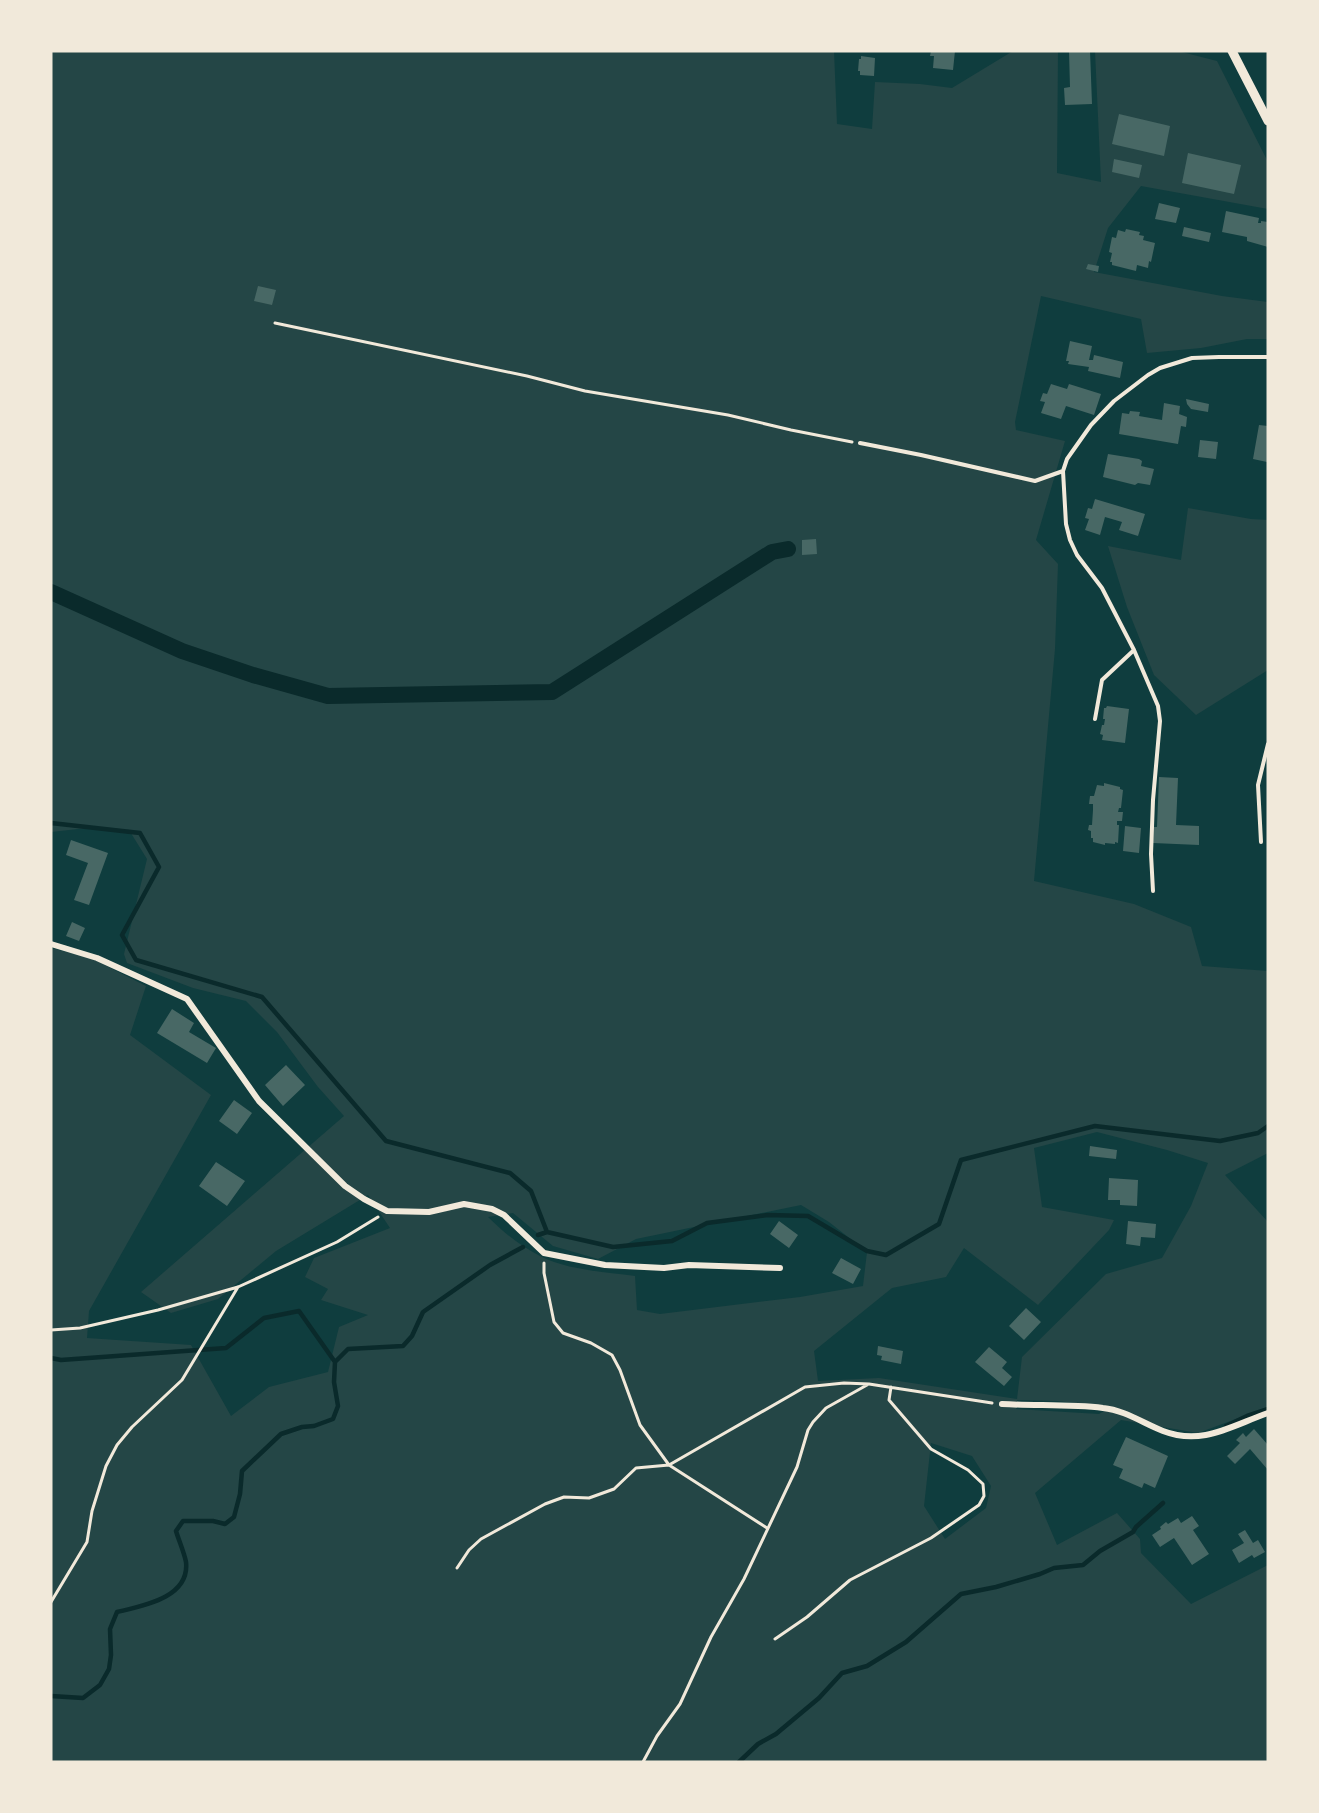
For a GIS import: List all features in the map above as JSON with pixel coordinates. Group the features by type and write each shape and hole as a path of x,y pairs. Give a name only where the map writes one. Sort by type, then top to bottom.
{"street":[{"path":"1232,51 1268,121"},
{"path":"51,944 97,958 187,999 259,1101 345,1186 387,1211 429,1212 464,1204 492,1209 504,1215 544,1253 605,1265 664,1268 689,1265 780,1268"},
{"path":"1002,1404 1104,1408 1184,1437 1210,1436 1268,1413"}],"lane":[{"path":"1154,891 1151,854 1160,721 1158,706 1134,650 1102,588 1077,555 1070,540 1066,524 1063,471 1067,459 1091,425 1114,401 1160,368 1192,358 1268,357"},
{"path":"860,443 1035,481 1063,471"},
{"path":"1095,719 1102,680 1134,650"},
{"path":"1261,842 1258,785 1268,744"}],"path":[{"path":"275,323 585,390 860,443"},
{"path":"51,1330 80,1328 158,1310 238,1287 337,1242 387,1211"},
{"path":"544,1253 544,1273 554,1322 563,1334 591,1343 612,1355 620,1370 640,1425 669,1465 767,1528"},
{"path":"51,1602 87,1542 92,1511 106,1466 117,1445 132,1427 182,1380 238,1287"},
{"path":"458,1568 469,1550 481,1539 545,1504 564,1497 590,1498 614,1489 636,1468 669,1465 805,1387 844,1383 869,1384 1002,1404"},
{"path":"643,1762 657,1736 680,1704 711,1637 744,1579 797,1467 808,1430 826,1408 869,1384"},
{"path":"775,1639 807,1617 850,1580 931,1538 979,1505 984,1496 982,1484 968,1470 931,1449 889,1400 891,1387"}],"shaded area":[{"path":"51,51 834,51 837,124 872,129 875,82 952,88 1013,51 1058,51 1057,173 1101,182 1095,51 1178,51 1217,61 1268,162 1268,209 1141,186 1108,228 1094,272 1222,296 1268,302 1268,339 1247,339 1201,348 1147,353 1141,319 1041,296 1015,422 1016,430 1065,441 1036,540 1058,564 1055,649 1034,881 1134,904 1191,927 1202,966 1268,971 1268,1153 1225,1175 1268,1222 1268,1407 1198,1433 1121,1420 1035,1493 1057,1545 1117,1513 1140,1539 1141,1553 1191,1604 1268,1565 1268,1762 51,1762 51,948 91,958 146,986 130,1035 211,1095 89,1311 87,1338 191,1345 231,1416 269,1387 328,1372 339,1327 368,1315 321,1300 328,1289 305,1277 314,1258 390,1228 368,1195 276,1251 218,1299 171,1313 141,1292 344,1116 318,1087 277,1032 246,1001 193,988 127,963 124,954 147,859 129,830 96,827 51,832","holes":["1097,1132 1208,1163 1191,1206 1162,1258 1106,1274 1022,1357 1017,1399 879,1378 818,1381 814,1351 892,1288 946,1277 964,1248 1038,1305 1109,1230 1114,1220 1042,1207 1034,1148","801,1205 829,1222 867,1252 863,1286 800,1297 660,1314 637,1310 635,1276 586,1270 551,1261 519,1243 488,1217 513,1213 553,1246 598,1259 636,1239","1017,1400 1057,1401 1111,1407 1099,1414 1016,1409","931,1443 972,1456 991,1486 986,1508 945,1539 924,1506"]},
{"path":"1188,508 1268,520 1268,670 1196,715 1154,675 1127,607 1108,546 1181,560"}],"building":[{"path":"931,51 955,51 953,70 933,68 934,56 930,56"},
{"path":"1069,51 1090,51 1092,104 1065,105 1064,88 1070,87"},
{"path":"861,56 875,58 874,76 860,75 858,71"},
{"path":"1119,114 1170,126 1164,156 1112,144"},
{"path":"1188,153 1241,165 1234,194 1182,183"},
{"path":"1114,159 1142,165 1139,178 1112,172"},
{"path":"1159,203 1180,208 1176,223 1155,219"},
{"path":"1226,211 1259,218 1258,223 1268,222 1268,247 1247,241 1247,237 1222,232"},
{"path":"1184,227 1211,233 1209,242 1182,236"},
{"path":"1126,229 1140,232 1139,235 1144,236 1143,240 1155,243 1148,268 1137,265 1136,271 1112,265 1110,262 1112,237 1116,238 1118,230 1125,232"},
{"path":"1088,264 1099,266 1098,272 1086,269"},
{"path":"258,286 276,290 272,305 254,301"},
{"path":"1070,341 1092,346 1089,360 1093,360 1094,355 1123,362 1120,378 1088,371 1089,367 1068,364 1069,361 1066,361"},
{"path":"1051,384 1067,389 1069,384 1101,394 1094,415 1066,406 1061,419 1041,413 1045,402 1040,401 1043,393 1047,394"},
{"path":"1186,399 1209,404 1208,412 1191,409"},
{"path":"1164,403 1180,406 1179,414 1187,417 1186,427 1181,426 1178,444 1119,434 1122,413 1140,412 1139,416 1162,420"},
{"path":"1259,425 1268,426 1267,462 1253,459"},
{"path":"1200,440 1218,442 1216,459 1198,457"},
{"path":"1108,454 1139,459 1142,461 1141,466 1154,469 1150,485 1138,483 1135,485 1103,477"},
{"path":"1095,499 1145,514 1138,536 1119,530 1122,522 1105,517 1100,535 1085,530 1089,519 1085,518 1088,508 1092,509"},
{"path":"816,539 817,554 802,555 802,540"},
{"path":"1107,706 1129,709 1125,743 1102,740 1103,735 1100,734 1105,719 1103,719 1104,708"},
{"path":"1159,777 1178,778 1176,825 1199,826 1199,845 1153,843 1154,827 1157,827"},
{"path":"1104,783 1123,790 1121,808 1118,812 1123,812 1122,821 1117,821 1119,825 1118,843 1105,843 1105,845 1093,842 1091,831 1088,830 1089,825 1092,825 1093,810 1093,804 1089,804 1090,796 1094,796 1097,785 1104,786"},
{"path":"1125,826 1141,828 1139,853 1123,851"},
{"path":"71,840 108,853 89,905 74,900 88,863 66,855"},
{"path":"72,922 85,928 79,941 66,936"},
{"path":"172,1009 194,1023 189,1032 216,1048 207,1063 157,1033"},
{"path":"286,1065 305,1085 283,1106 265,1085"},
{"path":"234,1100 252,1113 237,1134 219,1121"},
{"path":"1090,1146 1117,1150 1116,1159 1089,1156"},
{"path":"216,1162 245,1181 227,1206 199,1186"},
{"path":"1109,1178 1138,1180 1137,1206 1120,1205 1120,1200 1108,1200"},
{"path":"779,1221 798,1235 789,1248 770,1234"},
{"path":"1128,1221 1156,1224 1155,1238 1141,1237 1140,1246 1126,1244"},
{"path":"841,1258 861,1269 853,1284 832,1273"},
{"path":"1026,1308 1041,1322 1024,1340 1009,1326"},
{"path":"878,1346 903,1351 901,1364 881,1360 882,1356 877,1355"},
{"path":"989,1347 1007,1362 1002,1368 1012,1377 1004,1386 975,1362"},
{"path":"1254,1429 1268,1445 1268,1470 1250,1449 1235,1464 1227,1456 1240,1443 1236,1440 1243,1433 1246,1437"},
{"path":"1126,1437 1168,1456 1155,1488 1144,1483 1142,1488 1119,1478 1123,1469 1113,1465"},
{"path":"1192,1516 1199,1526 1193,1530 1209,1554 1192,1565 1174,1538 1160,1547 1152,1535 1166,1522 1168,1524 1178,1518 1181,1523"},
{"path":"1245,1530 1253,1543 1258,1540 1265,1552 1254,1558 1252,1555 1239,1563 1232,1550 1244,1543 1238,1534"}],"waterway":[{"path":"51,592 182,651 253,675 328,696 552,692 772,552 788,549"},
{"path":"51,823 140,833 159,867 122,935 136,960 262,997 386,1141 510,1173 531,1191 547,1232 613,1247 672,1241 707,1223 768,1215 808,1216 867,1251 886,1255 939,1224 961,1160 1095,1126 1220,1141 1258,1133 1268,1126"},
{"path":"538,1235 547,1232"},
{"path":"51,1696 83,1698 100,1685 109,1669 110,1629 117,1612 151,1603 173,1592 180,1584 185,1574 186,1562 176,1531 183,1521 213,1521 225,1524 234,1517 240,1494 242,1471 281,1434 333,1419 338,1406 334,1382 335,1362 348,1349 403,1346 412,1336 423,1312 490,1265 523,1247"},
{"path":"51,1358 61,1360 226,1348 264,1318 299,1311 335,1362"},
{"path":"1226,1426 1268,1409"},
{"path":"739,1762 758,1744 776,1734 819,1698 842,1673 867,1666 906,1642 961,1594 996,1587 1054,1568 1083,1565 1100,1551 1133,1532 1163,1503"}]}
